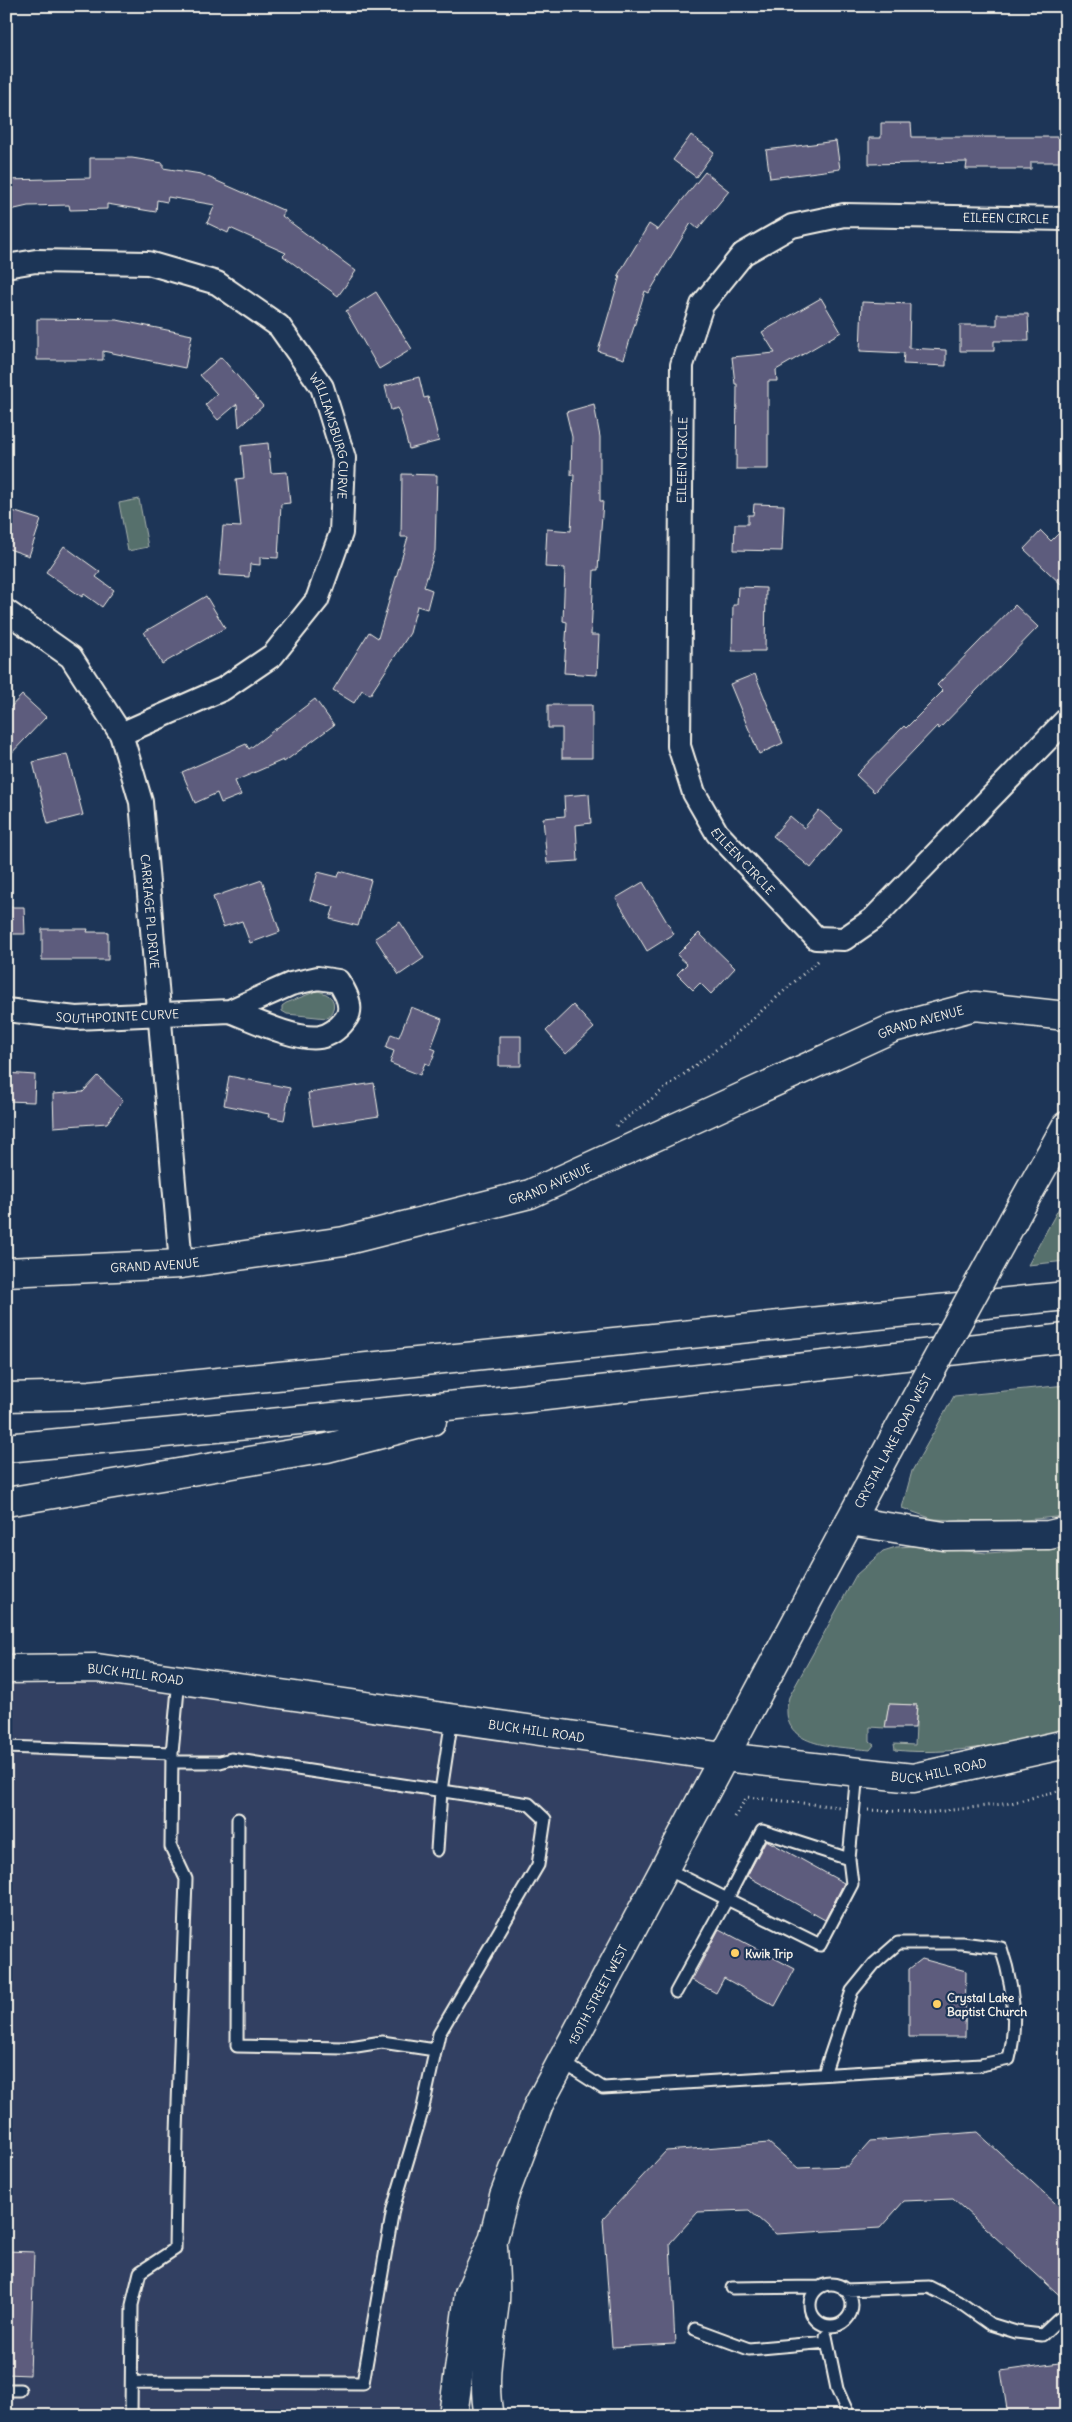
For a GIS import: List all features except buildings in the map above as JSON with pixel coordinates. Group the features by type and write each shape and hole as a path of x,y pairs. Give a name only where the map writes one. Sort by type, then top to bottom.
{"main road":[{"name":"GRAND AVENUE","path":"6,1272 181,1264 344,1241 530,1194 893,1028 975,1006 1066,1016"},
{"name":"CRYSTAL LAKE ROAD WEST","path":"724,1757 893,1440 1066,1126"},
{"path":"6,1397 90,1395 1066,1296"},
{"path":"6,1448 510,1400 1066,1338"},
{"path":"6,1502 327,1448 510,1400"},
{"path":"850,1521 944,1536 1050,1535 1066,1531"},
{"name":"BUCK HILL ROAD","path":"6,1670 98,1668 724,1757 913,1778 1066,1744"},
{"name":"150TH STREET WEST","path":"453,2416 469,2294 493,2240 504,2196 521,2147 539,2104 561,2061 724,1757"},
{"name":"150TH STREET WEST","path":"489,2416 486,2367 495,2299 493,2240"}],"street":[{"name":"EILEEN CIRCLE","path":"838,939 816,938 717,833 694,793 679,746 682,365 702,305 743,254 792,226 844,215 1066,219"},
{"name":"WILLIAMSBURG CURVE","path":"6,266 36,261 148,263 217,283 279,326 322,386 344,458 341,533 317,600 273,655 224,689 121,734"},
{"name":"CARRIAGE PL DRIVE","path":"6,611 71,657 121,734 141,802 181,1264"},
{"path":"838,939 873,918 1066,720"},
{"name":"SOUTHPOINTE CURVE","path":"6,1010 76,1018 230,1011"}],"lane":[{"path":"132,2416 132,2305 140,2272 176,2249 177,2132 186,1880 171,1847 172,1757 179,1679"},
{"path":"437,1850 441,1791 452,1718"},
{"path":"6,1747 172,1757 220,1762 231,1759 529,1804 545,1819 538,1865 439,2034 422,2112 393,2209 363,2383 132,2382"},
{"path":"664,1868 820,1945 852,1884 848,1859 857,1772"},
{"path":"238,1819 237,2046 344,2048 382,2042 435,2050"},
{"path":"676,1992 762,1831 848,1859"},
{"path":"561,2061 603,2088 981,2065 1009,2059 1015,2035 1010,1976 1001,1948 962,1943 898,1943 874,1964 852,1991 824,2074"},
{"path":"732,2288 819,2287 835,2284 849,2293 853,2303 848,2320 840,2326 824,2327 817,2323 809,2302 811,2296 819,2287"},
{"path":"844,2290 929,2286 959,2302 990,2324 1016,2332 1042,2335 1059,2319"},
{"path":"824,2327 837,2389 849,2416"},
{"path":"695,2329 749,2349 827,2342"},
{"path":"6,2390 20,2390"}],"path":[{"path":"616,1126 730,1039 827,953 838,939"},
{"path":"734,1817 747,1797 853,1809 927,1813 1011,1803 1066,1789"}],"shaded area":[{"path":"6,1669 724,1757 539,2104 453,2416 6,2416"}],"green space":[{"path":"139,499 148,547 128,551 119,503"},
{"path":"317,991 327,995 333,1001 333,1009 327,1018 287,1014 282,1011 282,1006 286,1003"},
{"path":"1066,1195 1066,1261 1028,1265"},
{"path":"1066,1385 1066,1516 1004,1522 933,1519 902,1508 912,1471 954,1396"},
{"path":"915,1546 987,1553 1066,1548 1066,1729 1003,1744 958,1750 895,1750 894,1744 915,1745 917,1705 889,1704 885,1728 870,1727 870,1742 874,1745 870,1750 811,1742 800,1736 791,1727 787,1714 789,1697 856,1575 883,1551 896,1547"}],"place":[{"name":"Kwik Trip","path":"735,1953"},
{"name":"Crystal Lake Baptist Church","path":"937,2004"}]}
